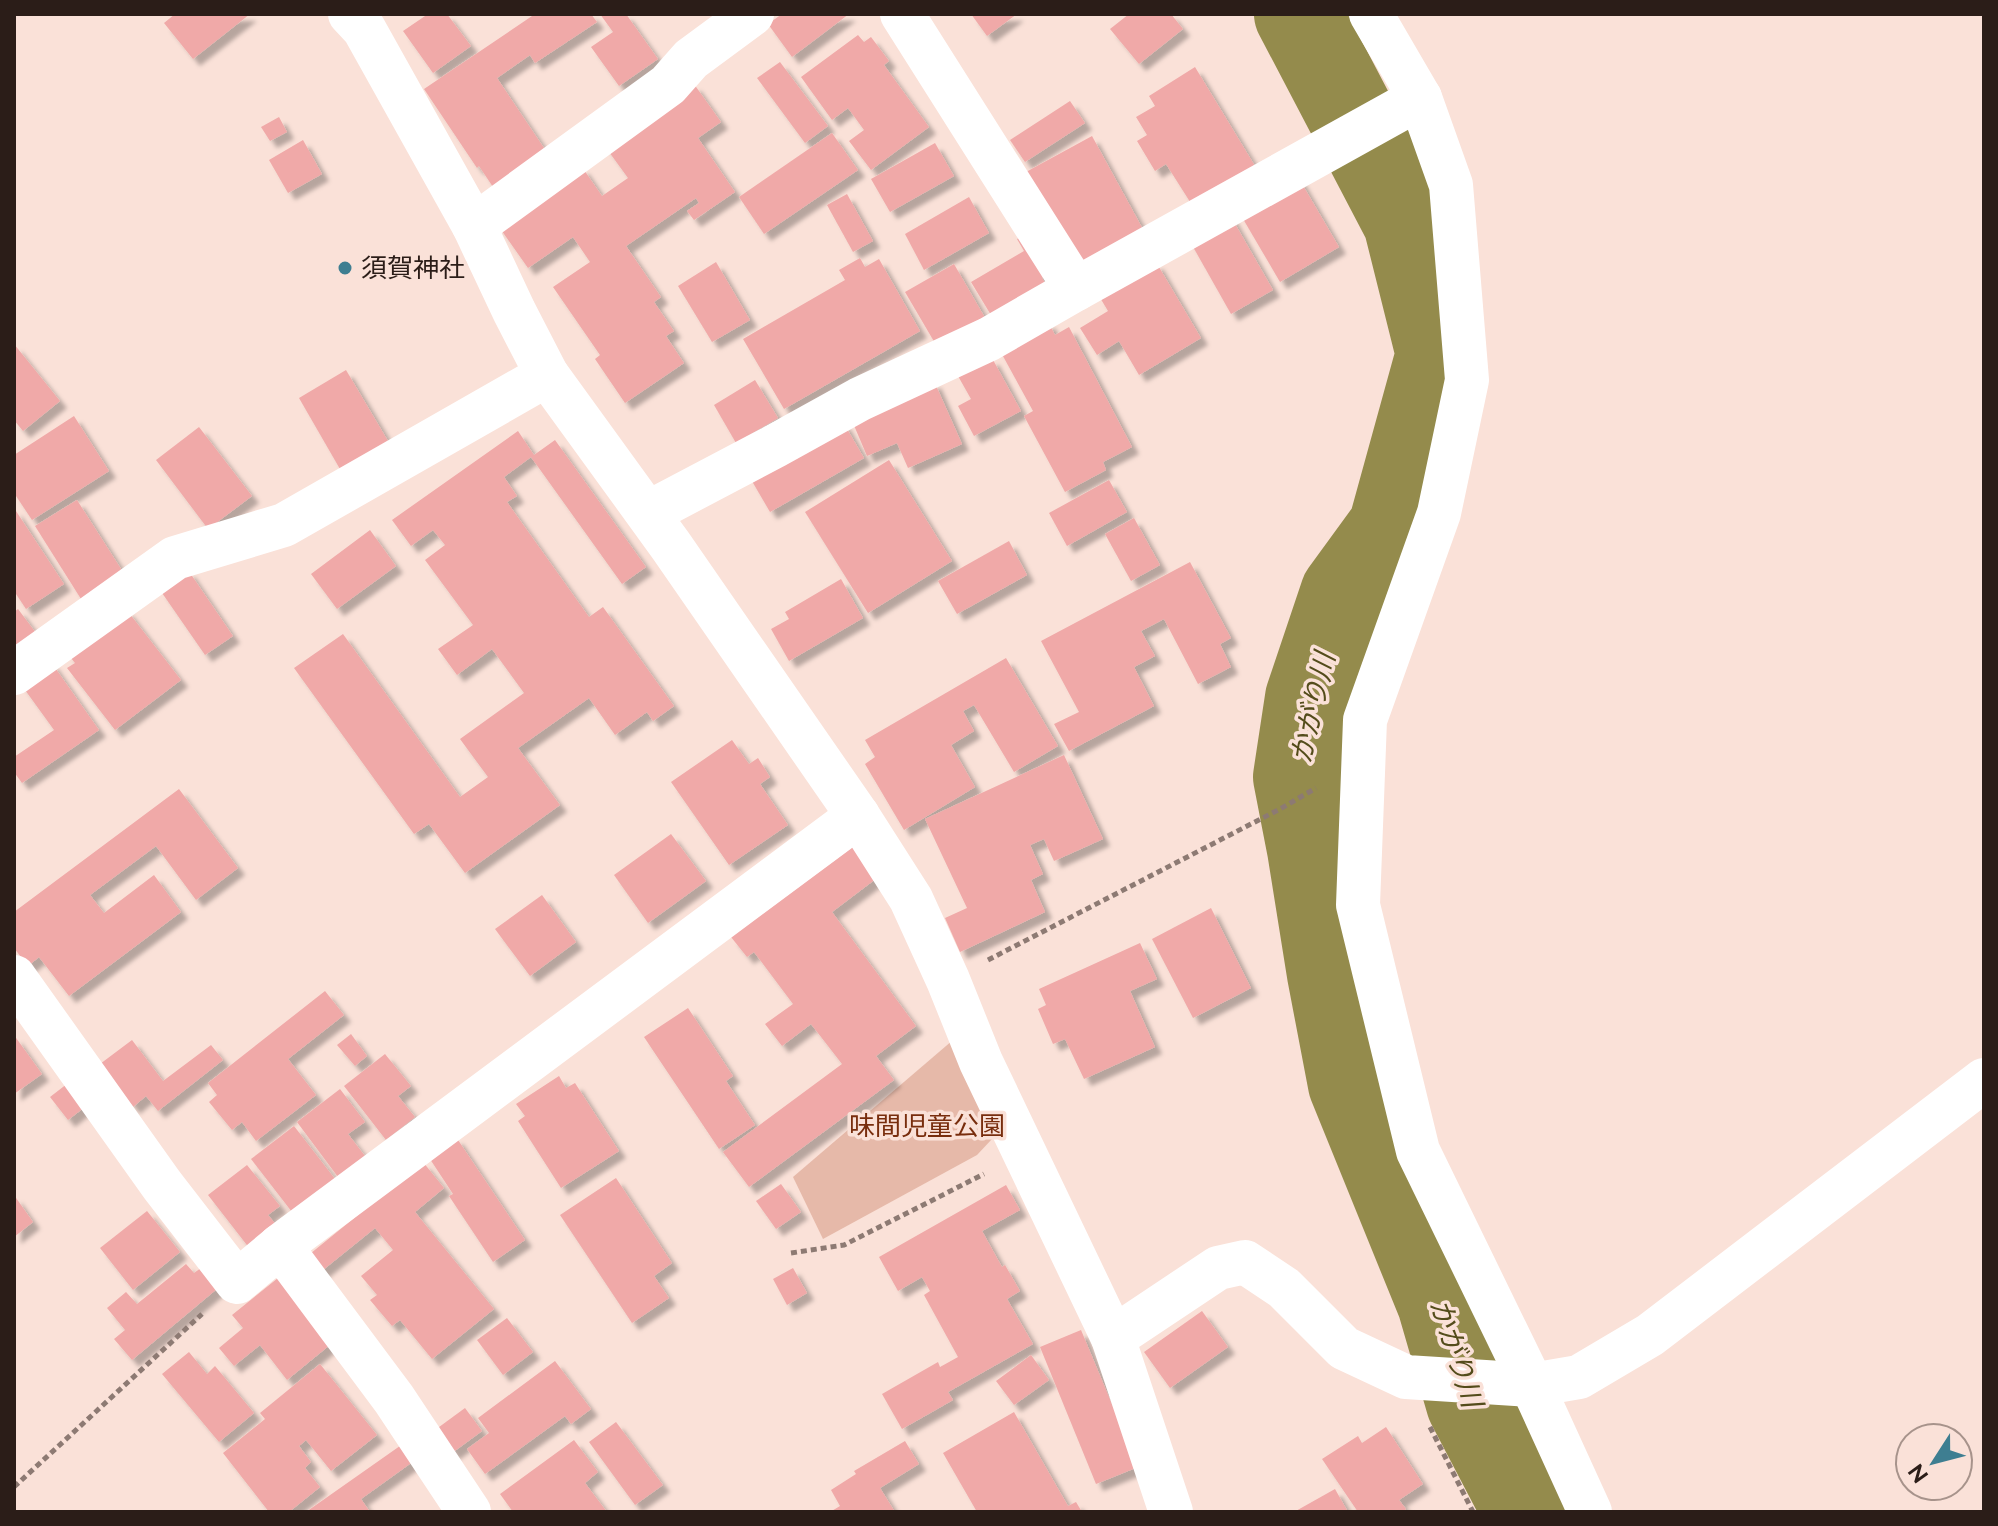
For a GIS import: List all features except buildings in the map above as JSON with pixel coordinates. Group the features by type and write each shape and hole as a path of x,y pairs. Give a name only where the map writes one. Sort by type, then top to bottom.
{"street":[{"path":"350,14 364,29 474,226 547,375 648,513 858,816 911,899 981,1062 1113,1338 1171,1512"},
{"path":"474,226 668,85 691,59 752,14"},
{"path":"902,14 1076,289"},
{"path":"1371,14 1420,98 1451,185 1467,380 1439,513 1365,720 1358,905 1418,1151 1590,1512"},
{"path":"648,513 860,399 989,339 1420,98"},
{"path":"14,673 175,558 284,525 547,375"},
{"path":"14,977 162,1185 237,1282 858,816"},
{"path":"1113,1338 1218,1268 1245,1262 1284,1288 1344,1348 1406,1377 1532,1385 1579,1377 1650,1335 1984,1080"},
{"path":"264,1259 394,1399 469,1512"}],"path":[{"path":"948,980 1280,809"},
{"path":"791,1253 844,1245 1024,1153"},
{"path":"14,1487 264,1259"},
{"path":"1406,1377 1473,1512"}],"green space":[{"name":"味間児童公園","path":"953,1040 992,1139 977,1155 823,1239 793,1177"}],"waterway":[{"name":"かがり川","path":"1298,14 1407,222 1440,354 1392,528 1344,594 1309,698 1297,777 1352,1084 1441,1303 1470,1403 1527,1512"}],"place":[{"name":"須賀神社","path":"345,268"}]}
